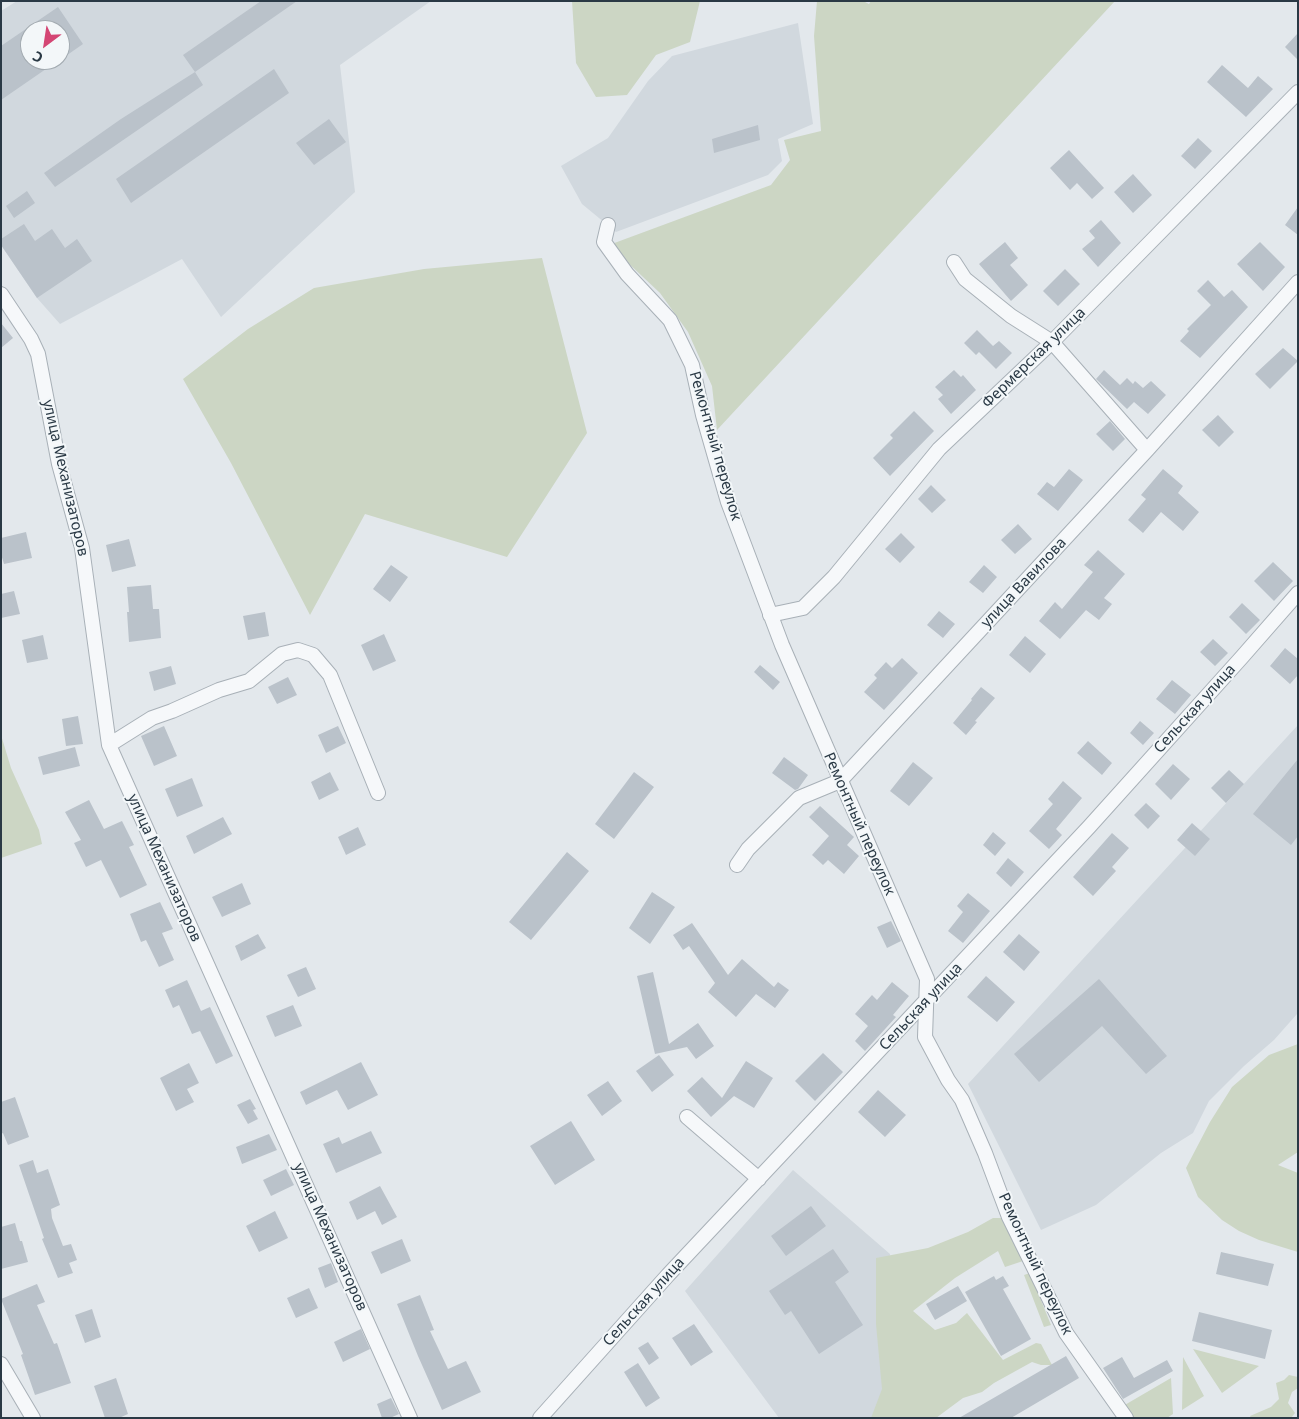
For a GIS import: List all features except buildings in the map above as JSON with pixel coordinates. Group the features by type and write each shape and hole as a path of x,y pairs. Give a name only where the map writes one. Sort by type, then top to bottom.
{"street":[{"name":"Фермерская улица","path":"770,615 803,608 834,577 939,449 1052,342 1298,92"},
{"name":"Ремонтный переулок","path":"608,225 604,242 627,274 670,320 692,365 703,415 728,502 770,615 926,979 925,1037 948,1080 962,1100 985,1152 1009,1217 1066,1333 1126,1418"},
{"path":"954,262 965,278 1011,316 1052,342 1147,450"},
{"name":"улица Вавилова","path":"738,866 748,849 799,798 840,781 1147,450 1298,282"},
{"name":"улица Механизаторов","path":"1,294 31,339 38,354 59,464 82,548 110,745 410,1418"},
{"name":"Сельская улица","path":"540,1418 668,1275 1089,827 1298,593"},
{"path":"110,745 152,718 219,690 249,681 282,654 298,650 313,655 330,675 378,793"},
{"path":"686,1117 759,1179"},
{"path":"1,1364 33,1418"}],"shaded area":[{"path":"17,1 431,1 340,65 355,192 221,317 182,259 60,324 37,298 1,245 1,11"},
{"path":"798,23 813,124 778,139 782,161 768,175 616,232 582,204 561,166 608,138 648,81 672,56"},
{"path":"1298,725 1297,1014 1274,1040 1244,1066 1209,1101 1193,1133 1161,1153 1096,1205 1041,1230 968,1084"},
{"path":"793,1170 890,1254 888,1308 900,1418 779,1418 685,1291"}],"green space":[{"path":"572,1 700,1 690,42 656,55 627,95 596,97 576,63"},
{"path":"817,1 863,1 869,4 871,1 1115,1 717,430 712,386 688,332 660,293 609,245 771,185 790,160 784,140 821,131 814,36"},
{"path":"542,258 587,433 507,557 365,514 310,615 231,463 183,379 248,329 314,288 424,269"},
{"path":"1,735 11,768 39,830 42,844 1,858"},
{"path":"1298,1044 1298,1152 1278,1165 1298,1173 1298,1252 1259,1240 1239,1231 1222,1220 1198,1197 1186,1168 1210,1122 1232,1087 1269,1055"},
{"path":"993,1218 1006,1218 1026,1260 1005,1267 998,1251 955,1278 913,1311 935,1330 956,1323 967,1313 1003,1360 1036,1343 1041,1344 1052,1365 1041,1365 1032,1362 994,1383 982,1392 963,1398 936,1418 871,1418 882,1389 876,1324 876,1258 928,1248 968,1232"},
{"path":"1030,1273 1051,1325 1044,1327 1024,1275"},
{"path":"1193,1349 1259,1366 1222,1393"},
{"path":"1183,1357 1204,1396 1182,1410"},
{"path":"1289,1375 1298,1377 1298,1388 1292,1392 1288,1403 1295,1413 1291,1418 1251,1418 1250,1416 1271,1407 1279,1399 1276,1383 1284,1380"},
{"path":"1171,1378 1173,1414 1167,1418 1132,1418 1123,1406"}]}
